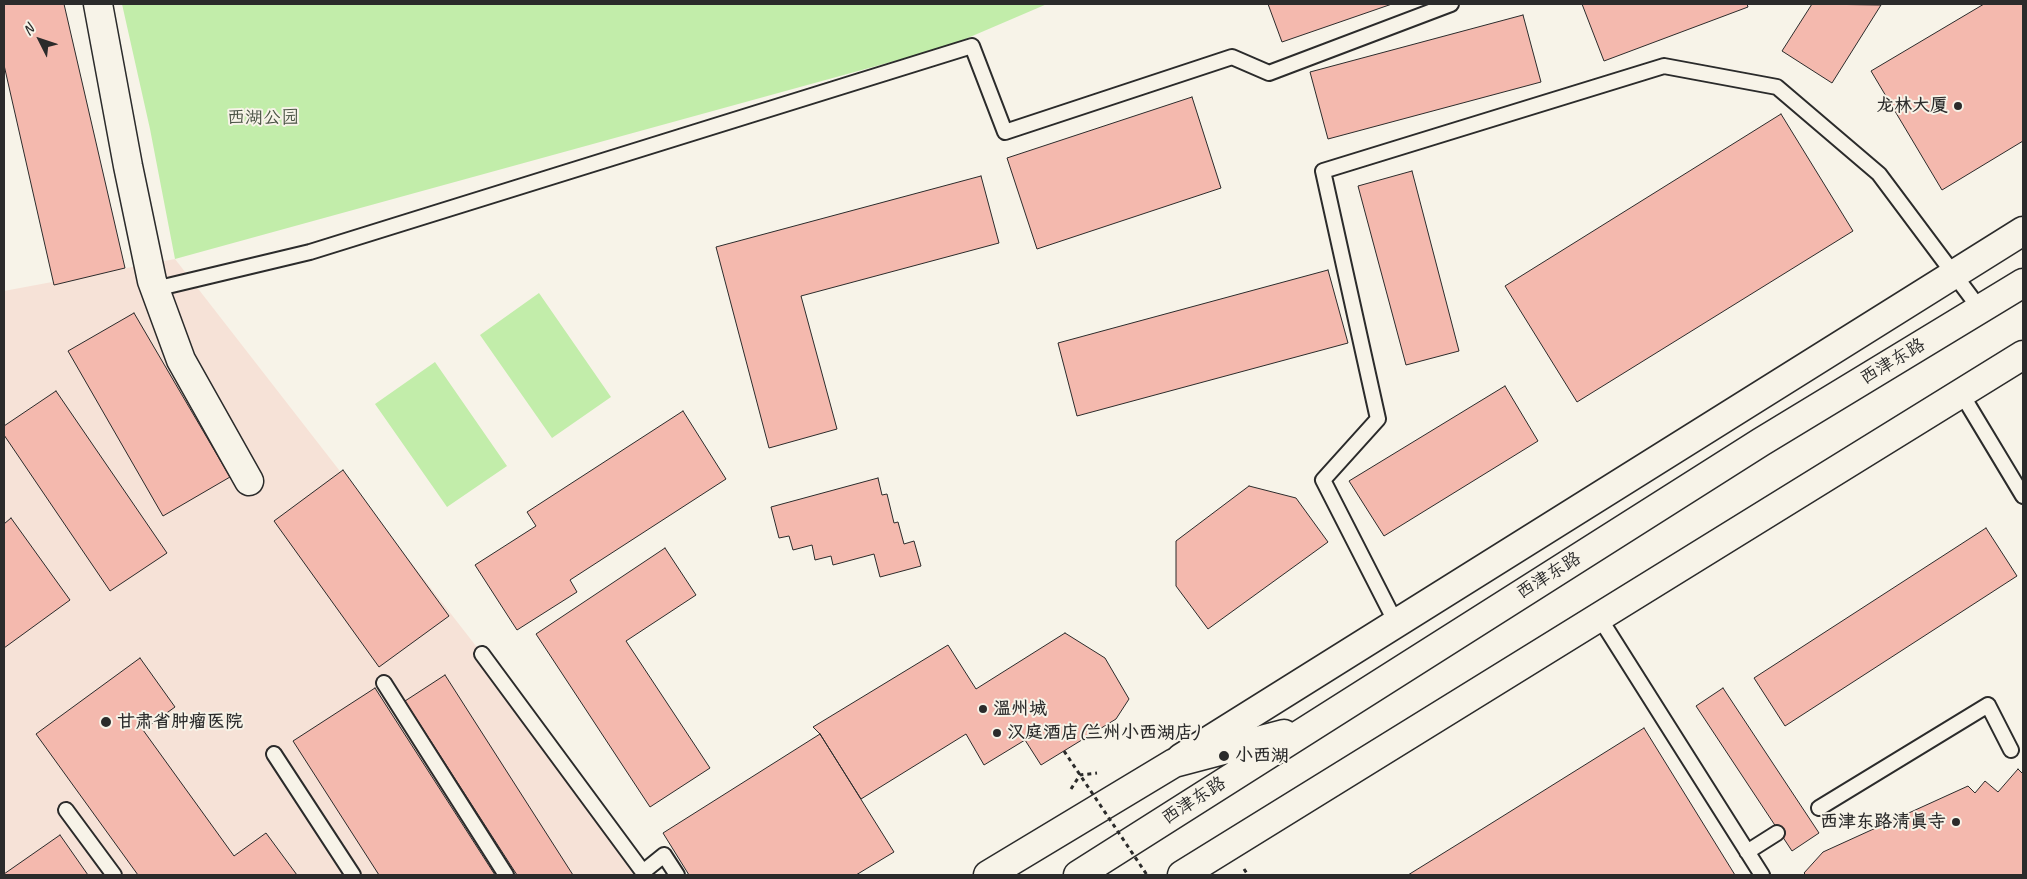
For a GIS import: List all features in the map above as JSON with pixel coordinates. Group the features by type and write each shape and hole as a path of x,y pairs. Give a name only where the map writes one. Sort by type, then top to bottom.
{"main road":[{"path":"98,4 128,166 155,289 181,360 249,481"},
{"path":"988,875 1174,763 2023,231"},
{"name":"西津东路","path":"1078,875 1761,442 2023,283"},
{"path":"1182,875 2023,355"},
{"path":"1174,763 1311,727"}],"lane":[{"path":"155,289 310,252 972,46 1005,132 1232,57 1269,72 1451,4"},
{"path":"1396,623 1323,480 1378,418 1323,171 1664,66 1777,87 1879,174 1980,310"},
{"path":"1961,393 2023,496"},
{"path":"1599,617 1762,875"},
{"path":"482,654 644,872 664,855 677,875"},
{"path":"384,683 506,875"},
{"path":"1819,808 1988,705 2011,750"},
{"path":"274,754 353,875"},
{"path":"66,810 114,875"},
{"path":"1748,852 1778,834"}],"path":[{"path":"1064,751 1148,875"}],"shaded area":[{"path":"175,259 654,875 4,875 4,291"}],"green space":[{"name":"西湖公园","path":"122,4 1047,4 949,46 175,259 150,129"},
{"path":"539,293 611,397 552,438 480,335"},
{"path":"435,362 507,466 447,507 375,404"}],"building":[{"path":"4,4 64,4 125,268 54,285 4,65"},
{"path":"1268,4 1392,4 1282,42"},
{"path":"1582,4 1747,4 1748,7 1604,61"},
{"path":"1812,4 1881,5 1832,83 1782,51"},
{"name":"龙林大厦","path":"1984,4 2023,4 2023,141 1942,190 1871,71"},
{"path":"1523,15 1541,82 1328,139 1310,72"},
{"path":"1192,97 1221,188 1037,249 1007,158"},
{"path":"1781,114 1853,231 1577,402 1505,286"},
{"path":"1412,171 1459,351 1406,365 1358,186"},
{"path":"981,176 999,243 801,296 837,429 769,448 716,247"},
{"path":"1328,270 1348,343 1077,416 1058,343"},
{"path":"134,313 230,477 163,516 68,351"},
{"path":"1505,386 1538,441 1384,536 1349,481"},
{"path":"56,391 167,553 110,591 4,435 4,426"},
{"path":"683,411 726,479 570,580 577,592 517,630 475,565 536,526 527,512"},
{"path":"343,470 449,616 379,667 274,521"},
{"path":"878,478 882,495 887,494 894,523 898,522 904,544 914,541 921,566 880,577 874,554 833,565 831,556 815,560 812,545 793,550 789,536 779,538 771,507"},
{"path":"1249,486 1296,498 1328,542 1208,629 1176,586 1176,541"},
{"path":"11,518 70,600 4,648 4,524"},
{"path":"1986,528 2017,576 1785,726 1754,678"},
{"path":"665,548 696,595 626,641 710,768 650,807 536,634"},
{"name":"温州城","path":"1065,633 1105,658 1129,699 1116,719 1041,765 1025,740 984,765 966,734 861,799 820,734 813,727 948,645 976,689"},
{"path":"140,658 175,707 143,730 234,856 266,833 297,875 138,875 36,734"},
{"path":"445,675 573,875 517,875 405,701"},
{"path":"375,688 495,875 379,875 293,741"},
{"path":"1723,688 1819,833 1792,851 1696,706"},
{"path":"1644,728 1735,875 1408,875 1471,836"},
{"path":"820,734 894,852 856,875 689,875 663,833"},
{"name":"西津东路清真寺","path":"2018,769 2023,774 2023,875 1806,875 1804,873 1823,852 1968,786 1975,793 1985,781 1998,792"},
{"path":"60,835 88,875 4,875 4,874"}],"place":[{"name":"龙林大厦","path":"1958,106"},
{"name":"温州城","path":"983,709"},
{"name":"甘肃省肿瘤医院","path":"106,722"},
{"name":"汉庭酒店(兰州小西湖店)","path":"997,733"},
{"name":"小西湖","path":"1224,756"},
{"name":"西津东路清真寺","path":"1956,822"}]}
